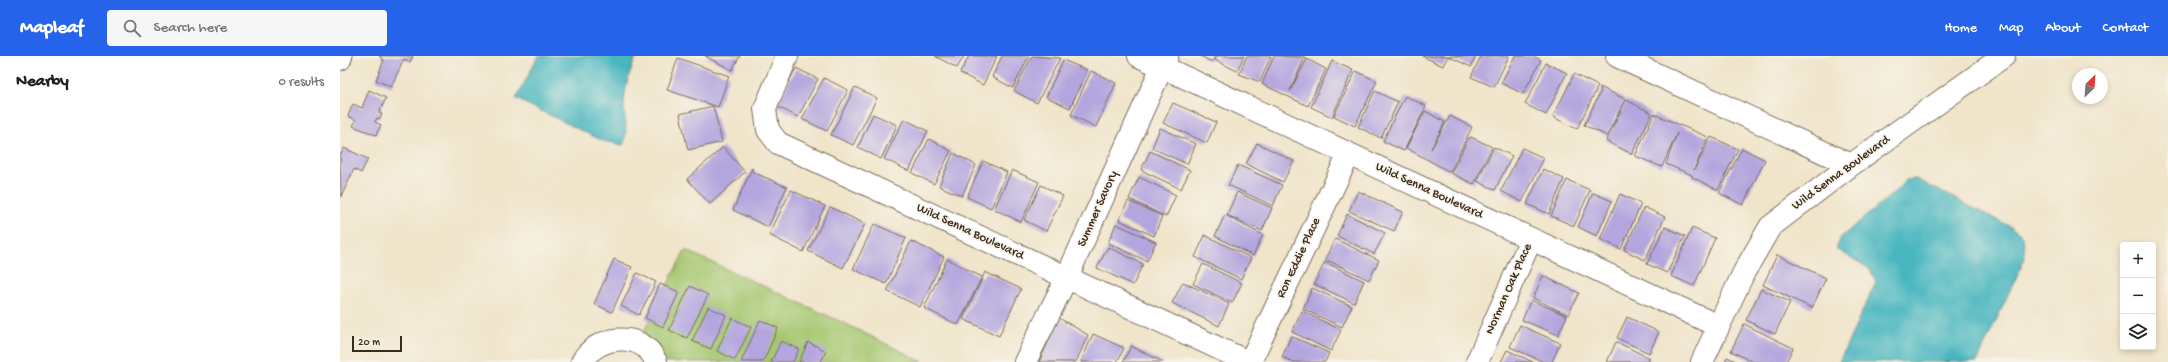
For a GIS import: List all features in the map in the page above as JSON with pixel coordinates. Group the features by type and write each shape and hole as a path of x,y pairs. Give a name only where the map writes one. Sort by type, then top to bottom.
{"street":[{"name":"Wild Senna Boulevard","path":"787,56 765,109 768,130 778,143 1249,362"},
{"name":"Wild Senna Boulevard","path":"1139,56 1165,61 1349,154 1718,326"},
{"path":"1617,56 1851,165"},
{"name":"Wild Senna Boulevard","path":"1702,362 1744,272 1770,227 1851,165 2004,56"},
{"name":"Summer Savory","path":"1025,362 1067,277 1165,61"},
{"name":"Ron Eddie Place","path":"1249,362 1349,154"},
{"name":"Norman Oak Place","path":"1477,362 1531,239"},
{"path":"582,362 586,355 596,345 608,340 621,338 634,341 646,348 656,362"}],"green space":[{"path":"685,250 846,324 923,362 666,362 642,335"}],"water":[{"path":"538,56 637,56 625,92 624,105 626,135 623,145 603,141 516,99"},
{"path":"1916,179 2011,227 2023,236 2025,258 1977,362 1839,362 1876,282 1870,269 1836,249 1841,237 1891,195 1906,180"}],"building":[{"path":"379,56 413,56 410,62 404,59 391,87 376,80 384,60"},
{"path":"705,56 740,56 732,70"},
{"path":"935,56 964,56 957,68"},
{"path":"969,56 997,56 983,85 960,73"},
{"path":"1002,56 1029,56 1013,88 992,77"},
{"path":"1032,56 1060,58 1037,103 1014,91"},
{"path":"1200,56 1215,56 1212,62"},
{"path":"1217,56 1244,56 1237,71 1215,60"},
{"path":"1247,56 1271,56 1260,82 1239,74"},
{"path":"1274,56 1305,57 1290,91 1307,59 1326,69 1308,106 1262,84"},
{"path":"1422,56 1448,56 1443,66"},
{"path":"1448,56 1476,56 1471,67"},
{"path":"1481,56 1509,56 1494,87 1471,77"},
{"path":"1515,56 1533,56 1541,60 1523,94 1501,83"},
{"path":"678,58 729,76 718,107 667,90"},
{"path":"1063,60 1087,70 1070,108 1046,97"},
{"path":"1332,61 1353,70 1332,117 1311,107"},
{"path":"1546,63 1567,73 1546,115 1525,104"},
{"path":"796,68 818,79 798,117 776,106"},
{"path":"1091,71 1116,83 1096,127 1071,115"},
{"path":"1356,71 1377,81 1355,126 1334,116"},
{"path":"1574,74 1598,86 1577,129 1553,117"},
{"path":"824,78 848,90 827,131 802,119"},
{"path":"855,87 877,98 853,145 831,135"},
{"path":"1600,87 1625,99 1607,136 1584,125 1601,91"},
{"path":"369,90 386,98 379,113 382,114 375,122 381,125 376,135 353,126 356,120 348,116 353,104 362,108"},
{"path":"1375,91 1398,102 1381,138 1358,127"},
{"path":"1405,96 1426,106 1404,151 1383,141"},
{"path":"1626,100 1652,113 1632,154 1606,141"},
{"path":"1173,103 1216,122 1207,143 1163,123"},
{"path":"713,106 722,142 688,150 680,114"},
{"path":"1425,111 1445,122 1431,149 1450,116 1472,127 1450,172 1406,148"},
{"path":"873,114 897,125 881,159 858,147"},
{"path":"1654,114 1708,137 1694,170 1711,137 1738,149 1718,190 1692,177 1692,175 1666,164 1677,133 1662,167 1635,156"},
{"path":"904,119 928,131 909,171 884,159"},
{"path":"1160,128 1196,144 1187,164 1152,148"},
{"path":"1471,137 1492,147 1474,184 1451,173 1468,139"},
{"path":"929,139 951,151 934,184 912,173"},
{"path":"1257,143 1294,161 1283,182 1246,164"},
{"path":"723,147 745,172 710,204 687,179"},
{"path":"1494,147 1512,156 1495,190 1477,181"},
{"path":"344,148 368,159 361,173 354,169 341,197 340,156"},
{"path":"1522,148 1544,158 1522,202 1501,191"},
{"path":"1742,148 1765,160 1743,205 1719,193"},
{"path":"1150,151 1190,170 1181,189 1141,170"},
{"path":"953,153 976,165 962,196 939,186"},
{"path":"983,161 1007,172 991,208 967,197"},
{"path":"1238,165 1282,185 1273,206 1228,185"},
{"path":"752,168 753,172 787,187 768,227 733,210"},
{"path":"1543,169 1564,179 1549,214 1527,204"},
{"path":"1012,170 1039,182 1021,222 994,209"},
{"path":"1139,177 1176,195 1166,217 1129,199"},
{"path":"1567,180 1590,190 1574,226 1551,216"},
{"path":"1041,185 1063,196 1046,231 1024,220"},
{"path":"791,190 825,206 803,252 769,235"},
{"path":"1358,191 1403,212 1394,231 1349,211"},
{"path":"1237,192 1272,208 1262,231 1227,215"},
{"path":"1593,193 1612,201 1597,236 1578,227"},
{"path":"1620,194 1641,204 1621,249 1600,239"},
{"path":"1128,201 1162,216 1154,236 1119,220"},
{"path":"830,207 865,224 843,268 808,251"},
{"path":"1644,207 1665,217 1645,260 1624,250"},
{"path":"1347,214 1385,233 1374,254 1337,236"},
{"path":"1225,215 1263,235 1253,256 1215,236"},
{"path":"874,224 906,238 886,284 853,269"},
{"path":"1116,224 1156,242 1147,261 1108,243"},
{"path":"1665,227 1685,236 1667,273 1647,264"},
{"path":"1692,228 1715,238 1694,286 1671,276"},
{"path":"1205,235 1251,258 1241,279 1195,257"},
{"path":"1335,239 1379,260 1369,280 1325,259"},
{"path":"911,241 944,257 920,307 887,291"},
{"path":"1108,247 1143,264 1133,285 1097,268"},
{"path":"1777,255 1826,278 1812,308 1763,285"},
{"path":"614,259 632,267 612,312 594,304"},
{"path":"947,259 982,277 958,325 924,308"},
{"path":"1325,262 1364,281 1354,303 1314,284"},
{"path":"1203,264 1242,283 1232,303 1193,284"},
{"path":"985,272 1021,289 999,336 963,319"},
{"path":"637,273 656,282 639,315 621,306"},
{"path":"1543,276 1579,293 1568,315 1533,298"},
{"path":"1183,282 1229,304 1219,326 1172,303"},
{"path":"660,284 679,292 663,327 645,318"},
{"path":"690,286 708,295 687,338 669,330"},
{"path":"1312,288 1352,306 1342,327 1303,309"},
{"path":"1761,289 1790,302 1775,334 1746,320"},
{"path":"1531,300 1567,316 1558,335 1522,320"},
{"path":"708,307 726,315 711,349 692,341"},
{"path":"1302,311 1341,330 1331,351 1292,332"},
{"path":"1627,317 1659,332 1649,353 1617,338"},
{"path":"732,318 751,327 735,360 717,351"},
{"path":"1059,318 1088,335 1076,362 1039,362"},
{"path":"760,320 778,328 763,362 741,362"},
{"path":"1744,324 1793,348 1786,362 1753,362 1731,351"},
{"path":"1520,325 1560,343 1552,362 1544,362 1510,347"},
{"path":"1093,334 1124,348 1117,362 1081,362"},
{"path":"1291,336 1329,353 1325,362 1293,362 1282,357"},
{"path":"781,341 799,349 793,362 771,362"},
{"path":"808,342 826,351 821,362 799,362"},
{"path":"1616,342 1650,358 1648,362 1607,362"},
{"path":"1131,346 1163,362 1123,362"},
{"path":"1507,350 1533,362 1501,362"},
{"path":"1727,357 1738,362 1725,362"}]}
